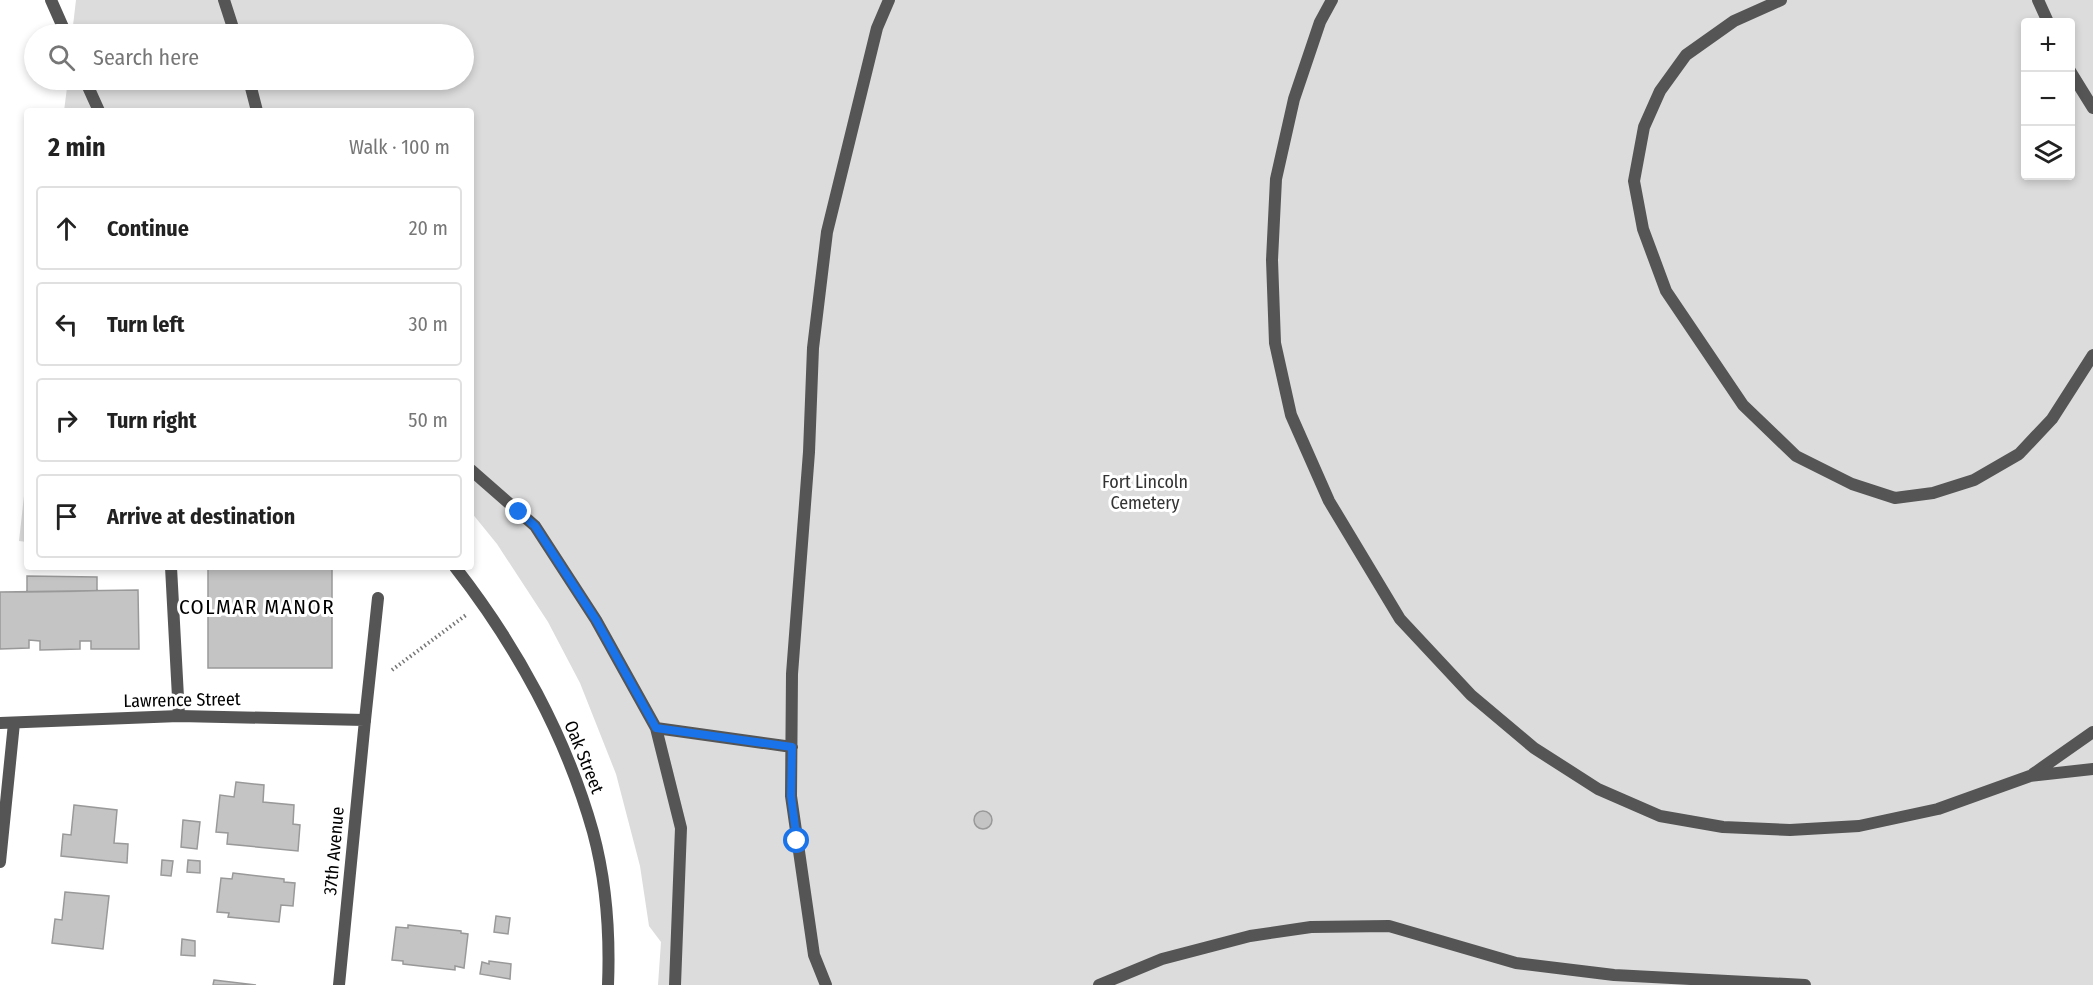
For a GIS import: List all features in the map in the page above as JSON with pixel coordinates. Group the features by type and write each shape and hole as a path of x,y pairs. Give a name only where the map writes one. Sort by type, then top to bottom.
{"street":[{"path":"51,0 62,24"},
{"path":"224,0 232,24"},
{"path":"826,985 814,955 791,796 792,674 809,452 813,348 827,232 877,28 889,0"},
{"path":"1332,0 1320,22 1294,99 1276,179 1272,260 1275,343 1291,415 1329,501 1400,619 1471,694 1534,748 1598,789 1660,816 1723,827 1790,830 1859,826 1938,809 2030,776 2093,769"},
{"path":"1782,0 1734,21 1686,55 1660,91 1644,127 1635,181 1643,229 1666,291 1743,405 1797,456 1852,484 1895,498 1933,493 1974,480 2019,454 2052,419 2093,356"},
{"path":"2038,0 2046,18"},
{"path":"2071,72 2093,108"},
{"path":"90,90 98,108"},
{"path":"252,90 256,108"},
{"path":"474,473 535,526 596,620 656,728 681,828 675,985"},
{"path":"171,570 179,716"},
{"name":"Oak Street","path":"457,570 507,643 546,710 574,772 593,833 604,891 608,985"},
{"name":"37th Avenue","path":"339,985 378,598"},
{"name":"Lawrence Street","path":"0,723 179,716 365,720"},
{"path":"0,862 14,723"},
{"path":"656,728 792,747"},
{"path":"2030,776 2093,732"},
{"path":"1099,985 1162,959 1250,936 1311,927 1389,926 1516,963 1614,975 1805,985"}],"path":[{"path":"368,689 481,604"}],"green space":[{"name":"Fort Lincoln Cemetery","path":"76,0 2093,0 2093,985 658,985 661,942 649,926 640,866 616,774 580,683 548,622 497,544 474,516 474,108 64,108 67,90 474,90 474,24 73,24"},
{"path":"24,496 24,542 19,541"}],"building":[{"path":"208,570 332,570 332,668 208,668"},
{"path":"27,576 97,577 97,591 27,592"},
{"path":"138,590 139,649 91,649 91,641 80,641 80,649 40,650 40,641 29,640 29,648 0,649 0,592"},
{"path":"236,782 264,785 263,802 294,805 293,824 300,825 298,851 227,844 228,833 216,832 220,795 234,797"},
{"path":"74,805 117,810 114,843 128,844 127,863 61,856 63,834 71,835"},
{"path":"983,811 989,814 992,820 989,826 983,829 977,826 974,820 977,814"},
{"path":"183,820 200,822 197,849 181,847"},
{"path":"162,860 173,861 171,876 161,875"},
{"path":"188,860 200,861 200,873 187,872"},
{"path":"233,873 284,879 284,882 295,883 293,906 281,905 279,922 228,917 229,913 217,912 221,878 232,879"},
{"path":"65,892 109,896 103,949 52,943 55,919 62,920"},
{"path":"496,916 510,918 508,934 494,932"},
{"path":"408,925 461,931 461,933 468,934 464,968 455,966 455,970 403,964 403,961 392,960 396,927 408,928"},
{"path":"182,939 195,941 195,956 181,955"},
{"path":"489,961 511,964 510,979 480,974 482,962 489,964"},
{"path":"214,980 256,985 213,985"}],"district":[{"name":"COLMAR MANOR","path":"257,607"}],"route":[{"path":"519,512 535,526 596,620 656,728 792,747 791,796 797,841"}]}
